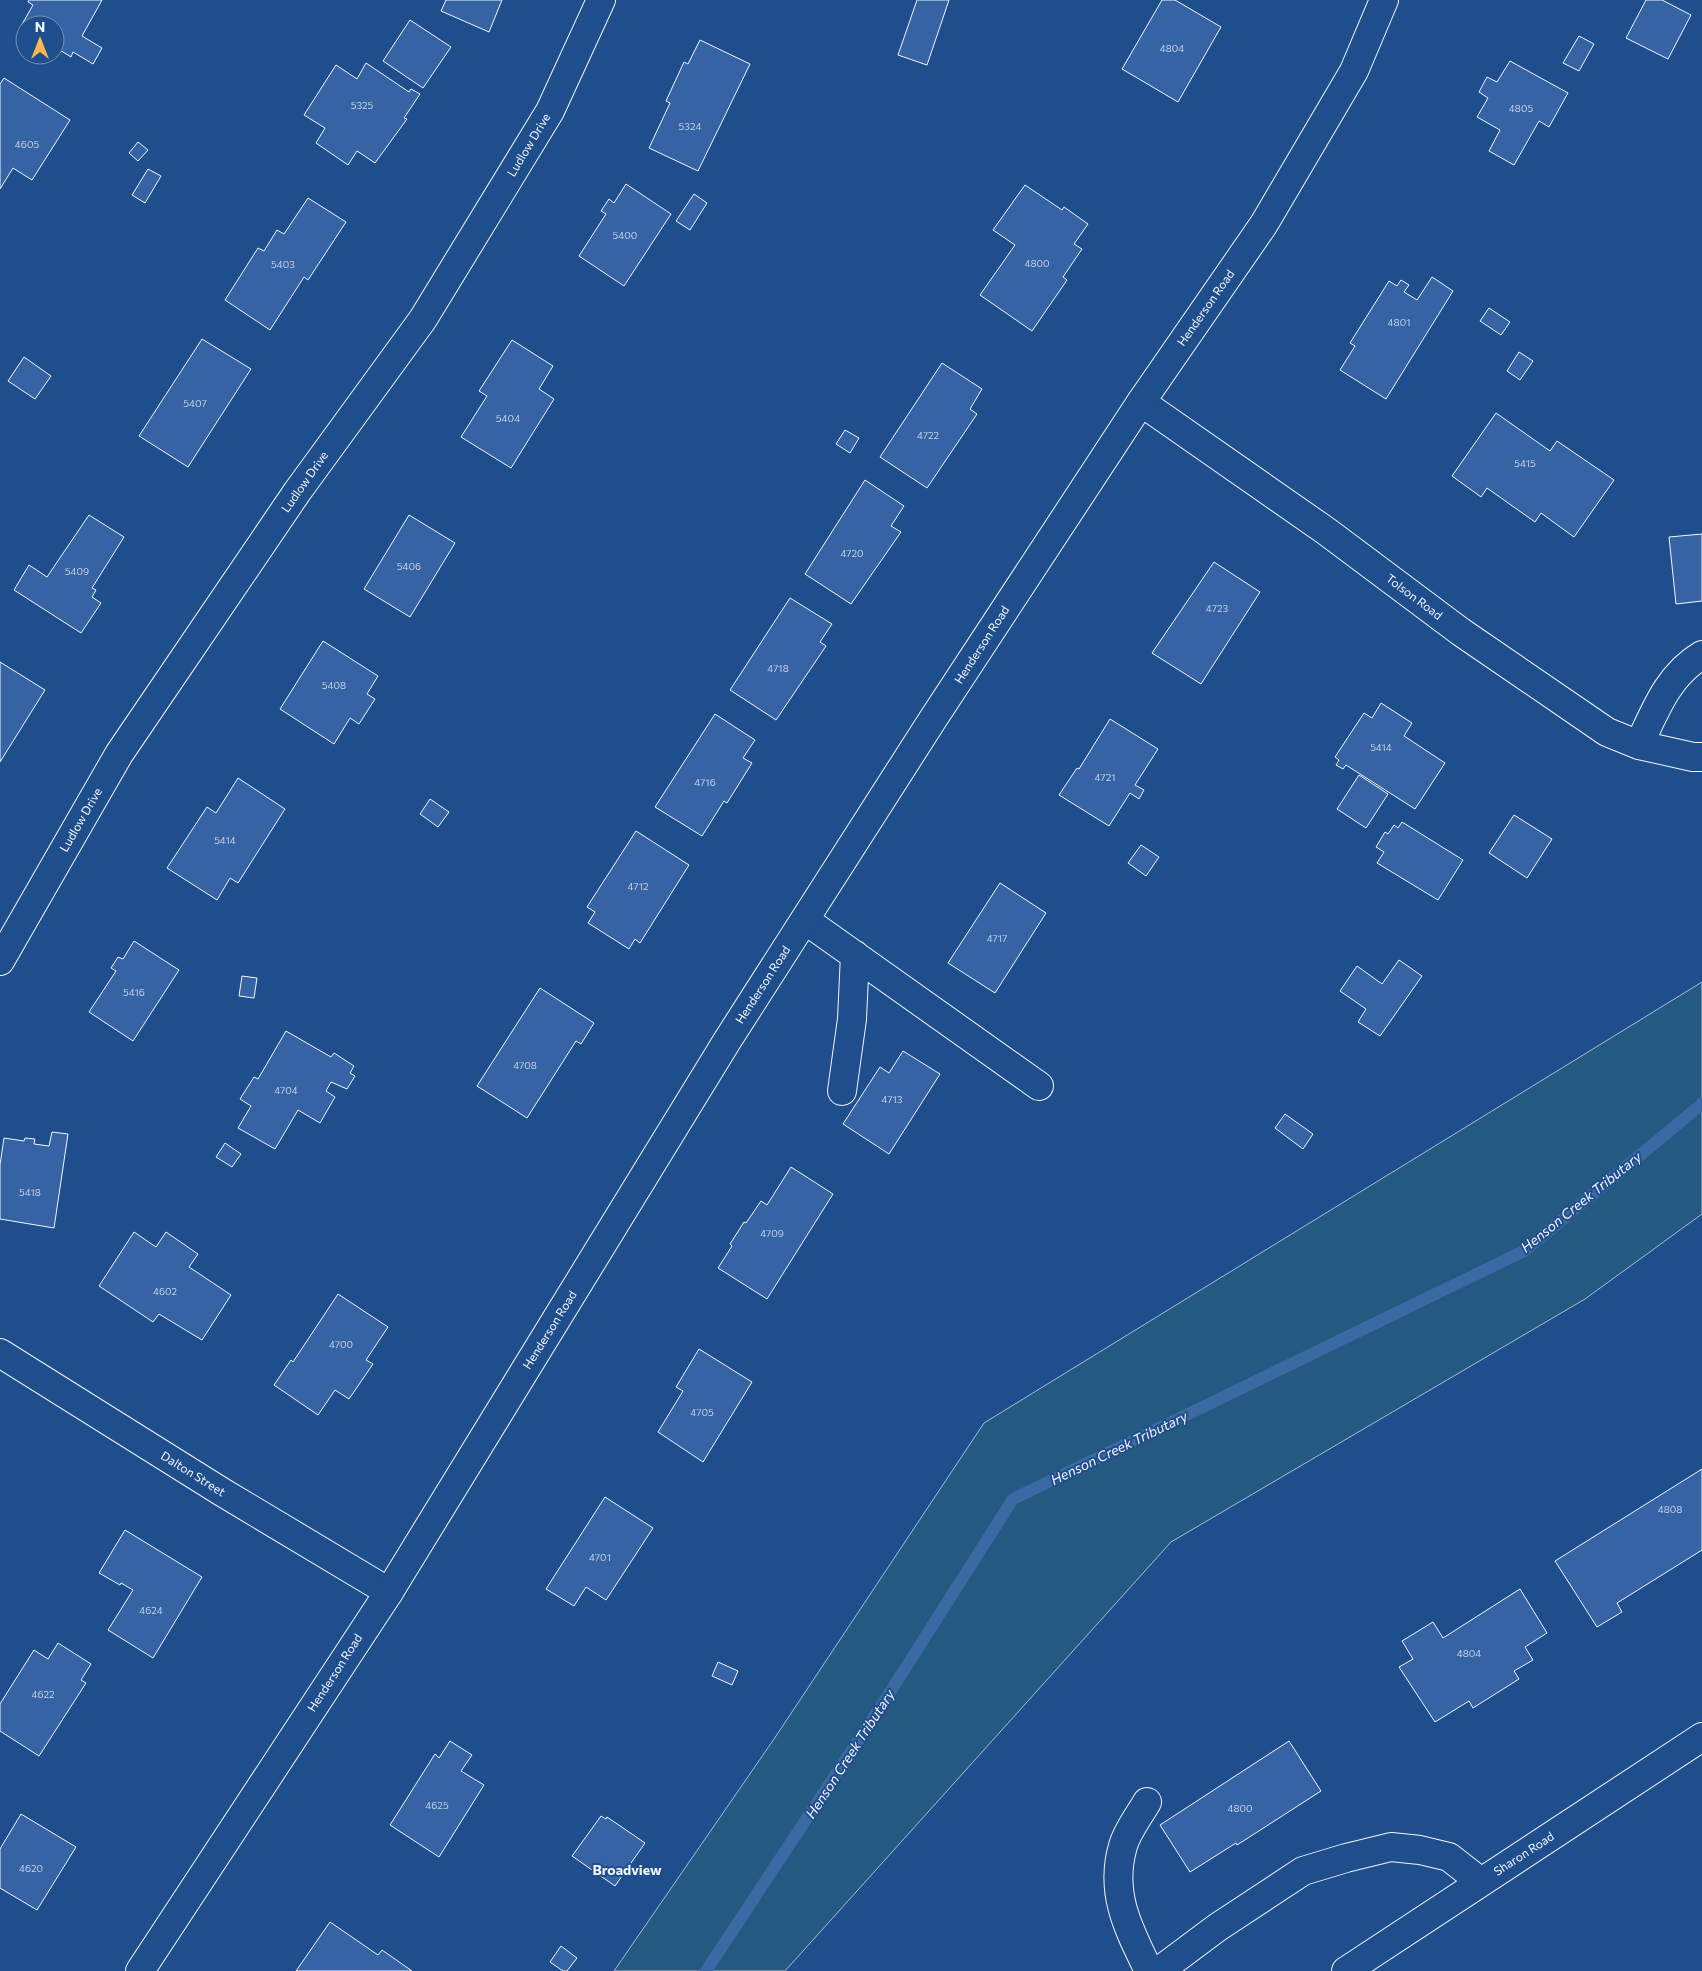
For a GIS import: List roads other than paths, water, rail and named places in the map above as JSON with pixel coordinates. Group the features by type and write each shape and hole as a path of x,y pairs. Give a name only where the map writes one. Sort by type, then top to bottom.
{"street":[{"name":"Ludlow Drive","path":"0,961 119,754 297,492 423,320 550,111 601,0"},
{"name":"Henderson Road","path":"140,1971 388,1592 727,1040 938,710 1141,402 1264,224 1354,71 1384,0"},
{"name":"Tolson Road","path":"1141,402 1326,531 1461,632 1607,732 1639,745 1693,757 1702,757"},
{"path":"1639,745 1666,688 1689,663 1702,655"},
{"path":"805,920 1039,1086"},
{"path":"842,1091 852,1019 855,955"},
{"name":"Dalton Street","path":"0,1353 222,1492 388,1592"},
{"name":"Sharon Road","path":"1346,1971 1702,1737"},
{"path":"1147,1802 1123,1845 1117,1876 1126,1922 1149,1971"},
{"path":"1159,1971 1218,1927 1303,1871 1346,1858 1391,1847 1420,1850 1449,1857 1481,1882"}],"waterway":[{"name":"Henson Creek Tributary","path":"706,1971 885,1700 1013,1499 1524,1251 1702,1104"}],"district":[{"name":"Broadview","path":"627,1870"}]}
